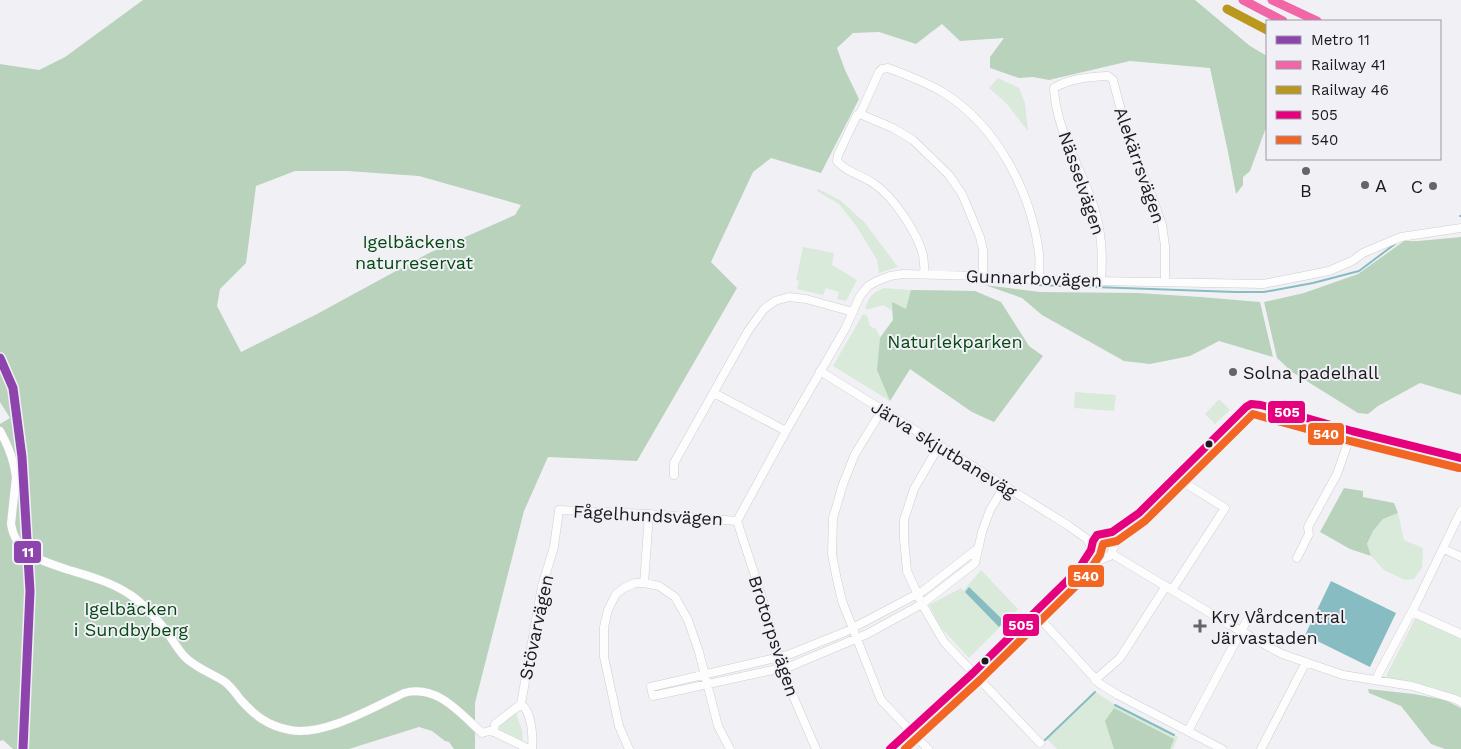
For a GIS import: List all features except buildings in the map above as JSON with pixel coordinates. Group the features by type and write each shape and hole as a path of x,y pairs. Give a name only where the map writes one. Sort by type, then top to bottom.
{"street":[{"path":"925,274 923,255 911,228 899,209 888,195 872,182 841,166 837,161 838,155 857,115 860,114 879,72 888,68 921,80 945,94 987,130 1011,166 1025,197 1038,247 1040,280"},
{"name":"Alekärrsvägen","path":"1054,88 1083,78 1108,76 1113,80 1128,137 1162,225 1165,246 1165,282"},
{"name":"Nässelvägen","path":"1054,88 1055,102 1065,135 1096,213 1102,242 1100,280"},
{"path":"860,114 893,128 913,140 949,176 962,194 980,238 983,250 983,276"},
{"name":"Gunnarbovägen","path":"737,521 845,329 860,296 868,286 877,281 896,275 925,274 1040,280 1263,284 1329,271 1401,236 1461,228"},
{"path":"674,475 674,463 756,319 764,309 775,301 789,297 806,299 853,312"},
{"name":"Järva skjutbaneväg","path":"820,371 1024,499 1069,526 1091,536"},
{"path":"714,393 786,431"},
{"path":"1091,549 1094,555 1100,558 1106,558 1112,554 1118,538 1140,513 1251,404 1261,405 1352,431 1461,458"},
{"path":"882,410 855,454 843,484 834,518 832,554 842,602 880,700 928,749"},
{"path":"0,431 9,450 15,470 16,477 11,524 14,536 22,547 38,560 96,578 128,593 148,610 188,660 223,680 257,717 272,725 305,732 331,726 404,693 418,690 441,697 482,733 494,732 531,749 533,737 528,713 521,704"},
{"path":"1297,558 1308,534 1308,527 1337,474 1352,431"},
{"path":"939,446 914,489 904,520 907,571 922,604 944,642 1040,743"},
{"path":"1095,680 1120,658 1225,508 1180,480"},
{"path":"977,549 923,591 852,628 793,653 651,687 653,696 791,666 867,634 922,604 975,563 978,555 977,549 990,510 1005,486"},
{"name":"Stövarvägen","path":"494,732 495,724 521,704 542,586 554,547 559,510"},
{"name":"Fågelhundsvägen","path":"559,510 649,514 737,521"},
{"path":"1376,680 1444,549 1461,511"},
{"path":"890,749 973,673 1078,570 1091,549 1093,541 1091,536 1112,532 1140,513"},
{"path":"644,583 649,514"},
{"name":"Brotorpsvägen","path":"737,521 761,594 777,657 816,749"},
{"path":"1106,534 1112,538 1114,545"},
{"path":"1444,549 1461,557"},
{"path":"1112,554 1282,654 1343,674 1412,686 1461,702"},
{"path":"1078,570 1100,558"},
{"path":"629,749 619,726 604,657 604,627 608,610 616,594 635,583 659,586 674,597 688,620 708,684 718,726 730,749"},
{"path":"1034,612 1095,680 1118,696 1222,749"},
{"path":"1412,612 1461,634"},
{"path":"1188,731 1246,622"},
{"path":"1261,749 1306,662"}],"green space":[{"name":"Igelbäckens naturreservat","path":"143,0 1195,0 1250,46 1266,55 1266,128 1250,171 1243,177 1243,185 1236,194 1210,68 1130,61 1049,80 1033,77 1019,78 990,68 990,57 1004,38 960,41 942,24 916,44 879,32 853,33 837,48 859,99 821,173 771,158 753,172 711,262 737,288 637,461 548,457 524,511 475,703 475,749 454,749 449,742 432,731 419,727 349,749 13,749 3,740 0,741 0,424 10,418 0,402 0,64 39,70 65,57","holes":["295,171 347,171 419,176 521,205 515,215 429,253 317,314 241,352 217,306 220,289 246,263 256,186"]},
{"path":"998,78 1019,88 1025,103 1028,131 1006,103 989,88"},
{"path":"818,189 840,200 865,223 898,267 879,273 877,260 857,227 839,204 817,191"},
{"path":"1461,237 1461,395 1420,383 1378,406 1368,414 1358,413 1292,372 1277,358 1264,302 1304,293 1358,274 1404,241"},
{"path":"803,247 834,253 832,265 857,280 846,301 837,299 839,292 826,288 823,295 797,289 799,281 796,280"},
{"path":"985,285 1040,292 1138,293 1260,302 1273,357 1219,341 1190,356 1150,364 1124,361 1042,315 1022,298"},
{"name":"Naturlekparken","path":"884,288 975,291 972,412 910,369 890,401 833,366 863,314 867,316 870,326 876,329 880,337 893,320 892,311 883,305 865,309 872,296"},
{"name":"Naturlekparken","path":"911,290 975,291 1001,302 1029,346 1043,356 994,422 972,412 910,369 890,401 877,370 880,338 893,320 892,302 906,309"},
{"path":"1075,392 1116,395 1114,411 1074,408"},
{"path":"1219,399 1230,410 1215,424 1205,414"},
{"path":"1344,488 1363,491 1363,497 1394,503 1398,513 1383,519 1373,531 1367,544 1371,556 1350,549 1320,532"},
{"path":"1398,513 1404,540 1423,548 1422,568 1414,579 1405,580 1384,570 1371,556 1367,545 1373,531 1383,519"},
{"path":"1103,537 1111,545 1103,553 1095,545"},
{"path":"981,570 1018,609 969,658 941,628 929,605 961,588 963,591"},
{"path":"1416,617 1461,639 1461,698 1438,689 1389,679 1386,676"},
{"path":"1368,689 1414,694 1445,700 1461,708 1461,749 1445,749 1431,744 1401,706 1369,693"},
{"path":"1096,692 1115,705 1178,737 1173,749 1057,749 1047,739"},
{"path":"1114,708 1174,739 1170,749 1114,749 1105,721"},
{"path":"515,711 522,730 523,741 498,729"}],"water":[{"path":"1331,581 1396,613 1370,667 1305,635"},
{"path":"969,587 1004,621 999,627 965,592"}],"waterway":[{"path":"1038,285 1264,292 1313,283 1359,271 1395,244"},
{"path":"1045,740 1095,692"},
{"path":"1115,705 1174,735"}],"metro line":[{"name":"11","path":"0,358 13,388 22,457 30,591 23,749"}],"rail line":[{"name":"41","path":"1243,0 1281,20"},
{"name":"41","path":"1272,0 1315,20"},
{"name":"46","path":"1227,9 1266,29"}],"transit line":[{"name":"505","path":"890,749 973,673 1078,570 1091,550 1097,535 1112,532 1139,513 1251,404 1261,405 1352,431 1461,458"},
{"name":"540","path":"905,749 980,680 1085,577 1100,555 1103,544 1117,541 1145,521 1253,414 1350,441 1459,468"}],"place":[{"name":"B","path":"1306,171"},
{"name":"A","path":"1365,185"},
{"name":"C","path":"1433,186"},
{"name":"Solna padelhall","path":"1233,372"},
{"name":"Kry Vårdcentral Järvastaden","path":"1200,626"}],"park label":[{"name":"Igelbäcken i Sundbyberg","path":"131,618"}]}
